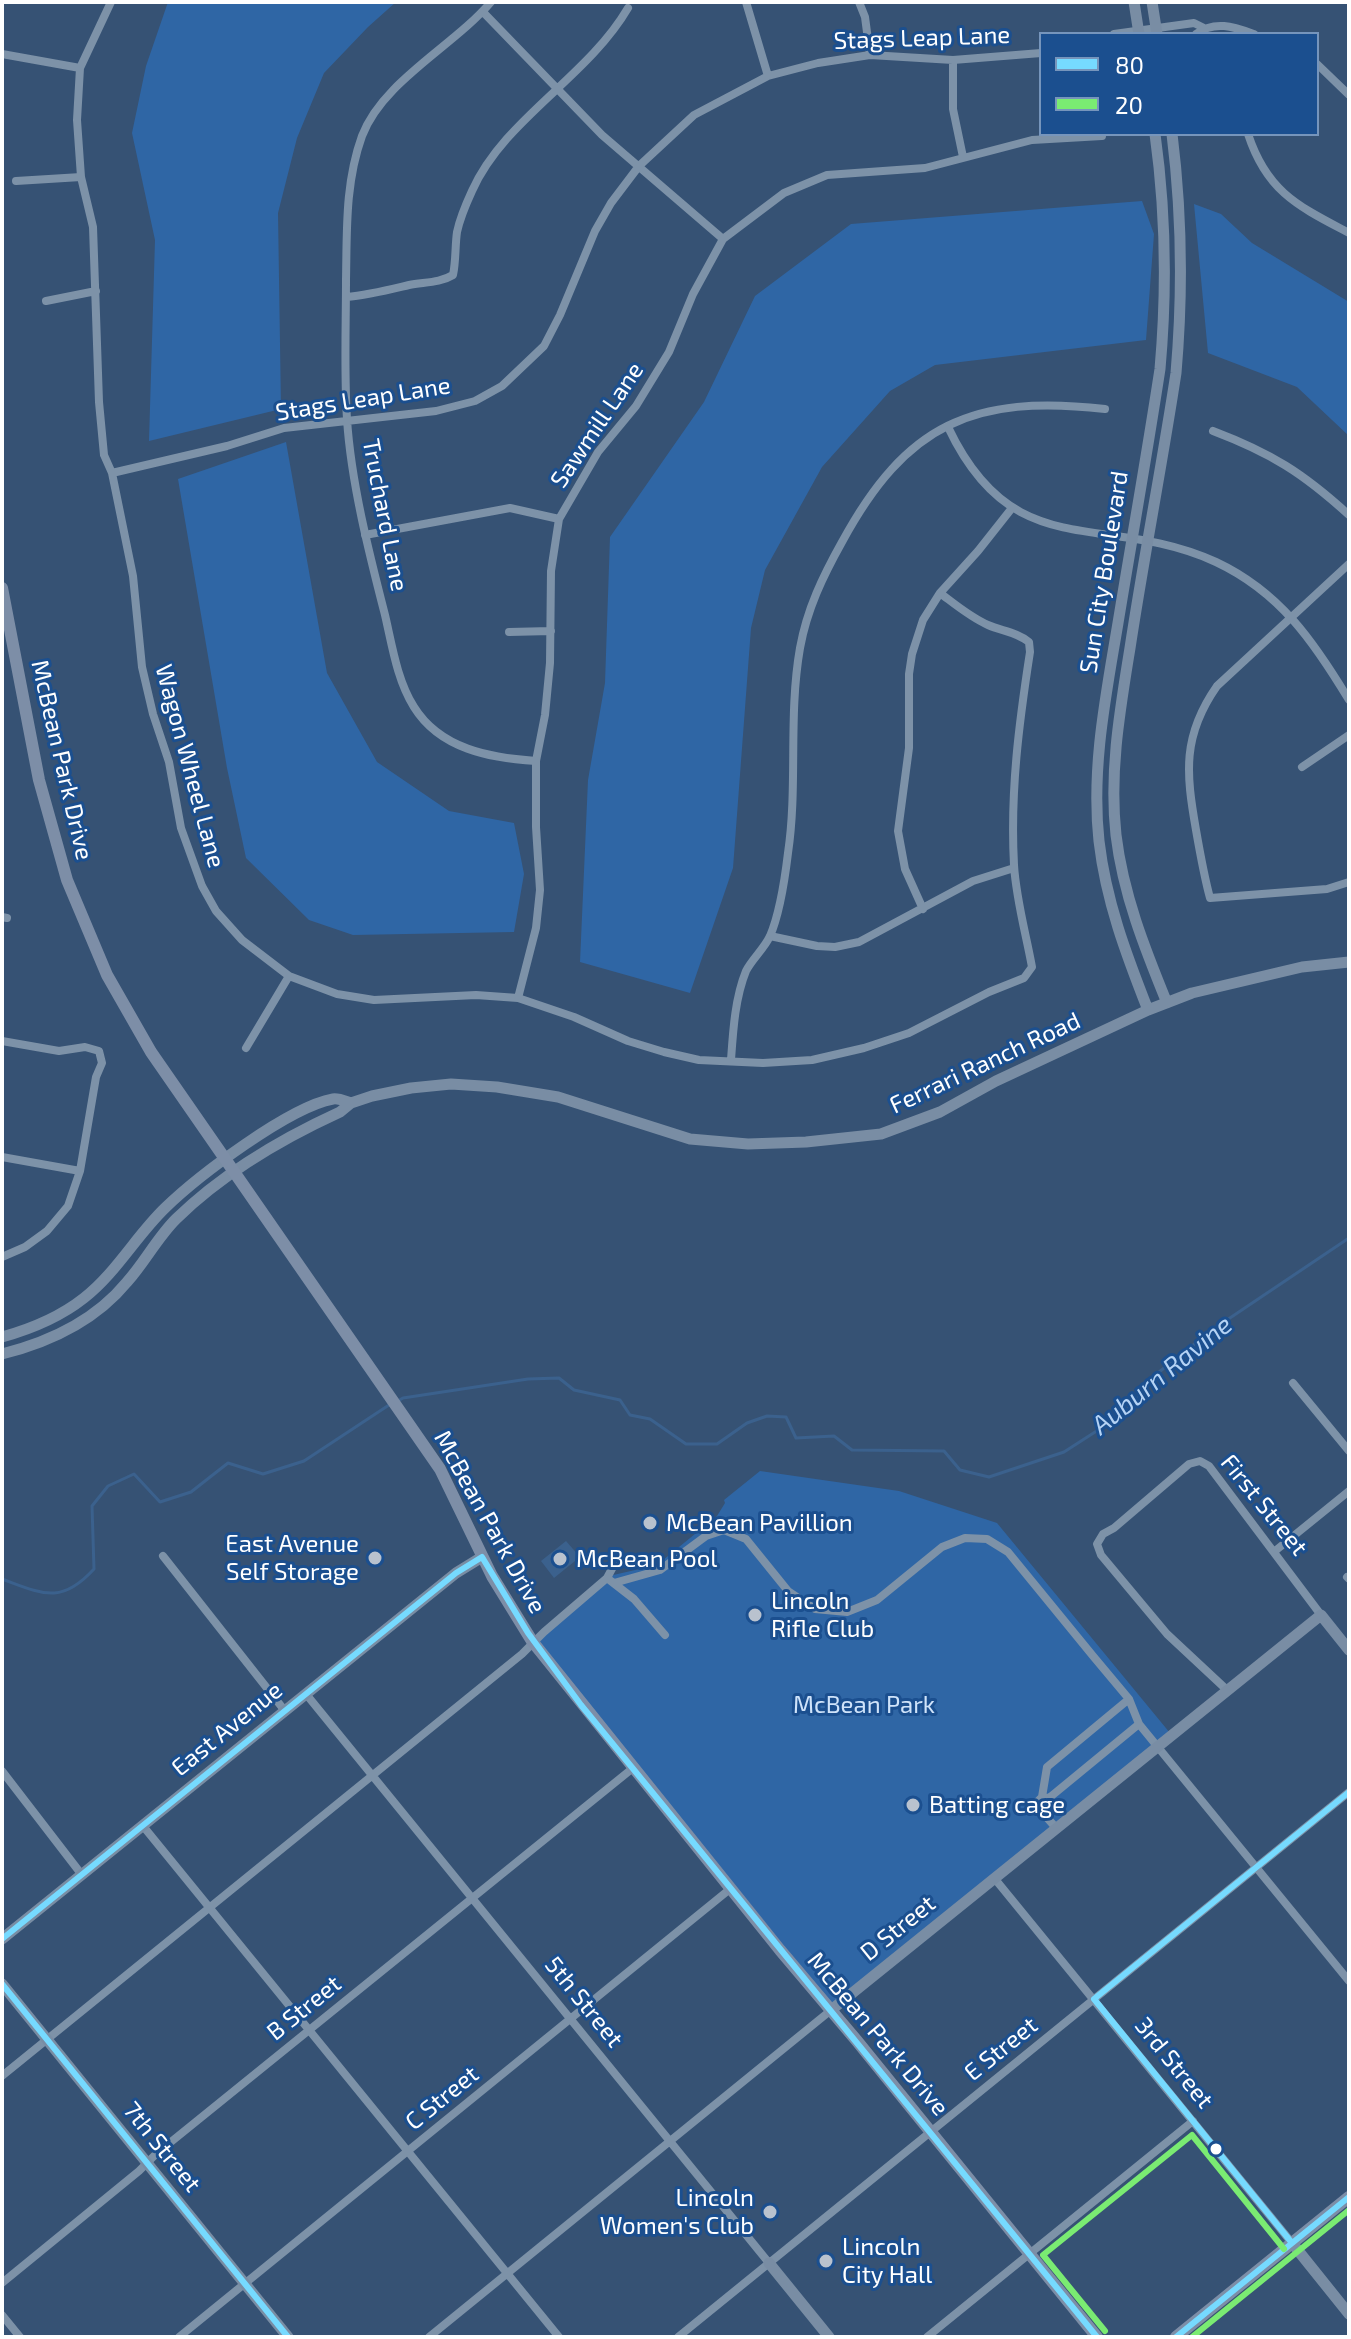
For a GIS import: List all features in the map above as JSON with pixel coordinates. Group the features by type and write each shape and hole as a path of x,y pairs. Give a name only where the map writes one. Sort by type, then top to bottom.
{"main road":[{"name":"McBean Park Drive","path":"2,588 39,780 67,880 107,975 151,1052 420,1437 440,1469 482,1557 533,1642 730,1889 1097,2337"},
{"path":"1176,2337 1349,2197"}],"street":[{"path":"2,54 80,68 111,2"},
{"name":"Truchard Lane","path":"491,2 386,99 364,132 354,160 347,207 347,421 365,535 400,674 414,707 439,735 468,750 505,759 536,761"},
{"path":"746,2 768,76"},
{"path":"859,2 865,17 870,55"},
{"path":"1134,2 1148,31"},
{"path":"1148,31 1152,2"},
{"path":"346,297 374,295 453,275 457,232 485,165 500,146 598,52 628,8"},
{"path":"483,12 602,135 723,239"},
{"path":"1148,31 1194,23 1200,31 1227,25 1248,32"},
{"name":"Stags Leap Lane","path":"112,473 227,446 284,428 436,411 475,401 502,386 544,346 595,231 611,203 639,166 694,115 768,76 818,63 870,55 953,60 1039,52"},
{"path":"953,60 953,109 963,157"},
{"path":"1319,66 1349,95"},
{"name":"Wagon Wheel Lane","path":"80,68 77,120 81,177 93,227 99,402 104,455 112,473 133,576 142,667 169,762 181,828 190,857 216,911 242,940 289,976 337,994 374,1000 476,995 518,998 664,1052 699,1060 763,1063 812,1060 864,1048 909,1033 989,992 1024,978 1032,967 1014,868 1012,788 1029,642 963,612 940,593"},
{"name":"Sawmill Lane","path":"518,998 536,928 540,890 536,761 545,715 551,631 551,571 559,519 598,452 636,406 669,352 693,294 723,239 784,193 827,175 925,168 1032,140 1102,136"},
{"name":"Sun City Boulevard","path":"1155,136 1165,227 1164,318 1113,788 1116,836 1128,895 1144,947 1167,1003"},
{"name":"Sun City Boulevard","path":"1148,1010 1109,900 1097,813 1101,723 1172,403 1181,318 1181,227 1172,136"},
{"path":"1249,136 1260,165 1278,189 1305,209 1349,233"},
{"path":"16,181 81,177"},
{"path":"46,301 96,291"},
{"path":"731,1060 734,1020 746,971 770,936 789,850 800,650 812,604 843,540 876,486 910,450 948,427 989,410 1018,405 1105,409"},
{"path":"948,427 975,474 1012,508 1032,519 1065,529 1183,551 1216,562 1240,575 1292,616 1349,700"},
{"path":"1213,431 1258,447 1295,470 1349,515"},
{"path":"365,535 510,508 559,519"},
{"path":"923,909 905,869 898,831 909,748 912,654 923,620 940,593 1012,508"},
{"path":"1349,564 1217,686 1196,724 1190,745 1188,785 1210,898 1327,889 1349,882"},
{"path":"509,632 551,631"},
{"path":"1302,767 1349,735"},
{"path":"770,936 799,944 835,947 859,942 973,881 1014,868"},
{"name":"Ferrari Ranch Road","path":"2,1354 30,1347 97,1313 127,1282 176,1219 273,1146 340,1112 351,1103 411,1088 451,1084 497,1087 558,1097 690,1139 748,1144 881,1134 940,1112 996,1081 1167,1003 1236,982 1302,967 1349,962"},
{"path":"246,1048 289,976"},
{"path":"2,1041 59,1051 85,1047 99,1051 102,1063 96,1077 80,1171 68,1206 47,1231 25,1247 2,1257"},
{"name":"Ferrari Ranch Road","path":"2,1337 59,1315 84,1298 112,1271 165,1207 265,1131 335,1098 351,1103"},
{"path":"2,1157 80,1171"},
{"path":"1293,1383 1349,1451"},
{"name":"First Street","path":"1227,1690 1205,1666 1167,1634 1101,1555 1097,1544 1103,1534 1189,1464 1200,1461 1209,1466 1215,1478 1275,1551 1349,1650"},
{"path":"1275,1551 1349,1491"},
{"path":"2,2076 611,1580 660,1570 706,1536 724,1530 746,1539 788,1591 815,1609 847,1612 877,1600 942,1547 965,1538 987,1539 1008,1552 1129,1699 1139,1724 1349,1981"},
{"path":"163,1556 285,1711"},
{"name":"East Avenue","path":"2,1939 456,1573 482,1557"},
{"path":"611,1580 614,1565"},
{"path":"611,1580 634,1599 665,1635"},
{"name":"D Street","path":"429,2337 1321,1615"},
{"name":"5th Street","path":"306,1694 829,2337"},
{"path":"1057,1829 1035,1804 1042,1797 1047,1767 1129,1699"},
{"path":"1042,1797 1049,1798 1139,1724"},
{"name":"B Street","path":"2,2283 633,1768"},
{"path":"2,1771 82,1875"},
{"name":"E Street","path":"678,2337 1349,1792"},
{"path":"143,1826 559,2337"},
{"name":"3rd Street","path":"995,1879 1349,2314"},
{"name":"C Street","path":"179,2337 730,1889"},
{"name":"7th Street","path":"2,1984 288,2337"},
{"path":"927,2337 1193,2121"},
{"path":"2,2315 20,2337"}],"green space":[{"path":"168,2 396,2 324,73 297,138 278,213 281,409 149,441 155,240 132,133 146,66"},
{"path":"1142,201 1154,234 1146,340 935,365 890,391 822,467 765,570 751,628 733,868 690,993 580,962 588,780 605,683 610,537 704,402 755,296 851,224"},
{"path":"1194,204 1221,214 1252,243 1349,302 1349,436 1297,387 1208,353"},
{"path":"286,442 327,673 377,762 449,811 514,823 524,874 514,932 353,935 309,920 246,858 227,768 178,479"},
{"name":"McBean Park","path":"760,1471 899,1491 997,1523 1170,1733 832,2006 536,1638 609,1576 657,1565 717,1516 724,1500"}],"shaded area":[{"name":"McBean Pool","path":"566,1541 580,1557 554,1578 541,1561"}],"waterway":[{"name":"Auburn Ravine","path":"396,1402 403,1398 528,1379 559,1378 574,1390 620,1400 630,1415 650,1419 686,1444 717,1444 747,1423 767,1416 786,1417 796,1438 834,1436 852,1450 944,1451 960,1470 989,1477 1064,1452 1123,1414 1159,1372 1215,1328 1349,1238"},
{"name":"Auburn Ravine","path":"2,1579 51,1593 71,1588 82,1580 94,1569 92,1506 108,1486 134,1474 160,1502 191,1492 228,1463 263,1474 304,1461 389,1405"}],"transit line":[{"name":"80","path":"2,1939 456,1573 482,1557 528,1633 581,1705 1097,2337"},
{"name":"80","path":"1292,2243 1094,1999 1349,1792"},
{"name":"80","path":"2,1984 288,2337"},
{"name":"20","path":"1105,2331 1043,2255 1192,2135 1284,2249"},
{"name":"80","path":"1176,2337 1349,2197"},
{"name":"20","path":"1192,2337 1349,2210"}],"place":[{"name":"McBean Pavillion","path":"650,1523"},
{"name":"East Avenue Self Storage","path":"375,1558"},
{"name":"McBean Pool","path":"560,1559"},
{"name":"Lincoln Rifle Club","path":"755,1615"},
{"name":"Batting cage","path":"913,1805"},
{"name":"Lincoln Women's Club","path":"770,2212"},
{"name":"Lincoln City Hall","path":"826,2261"}]}
